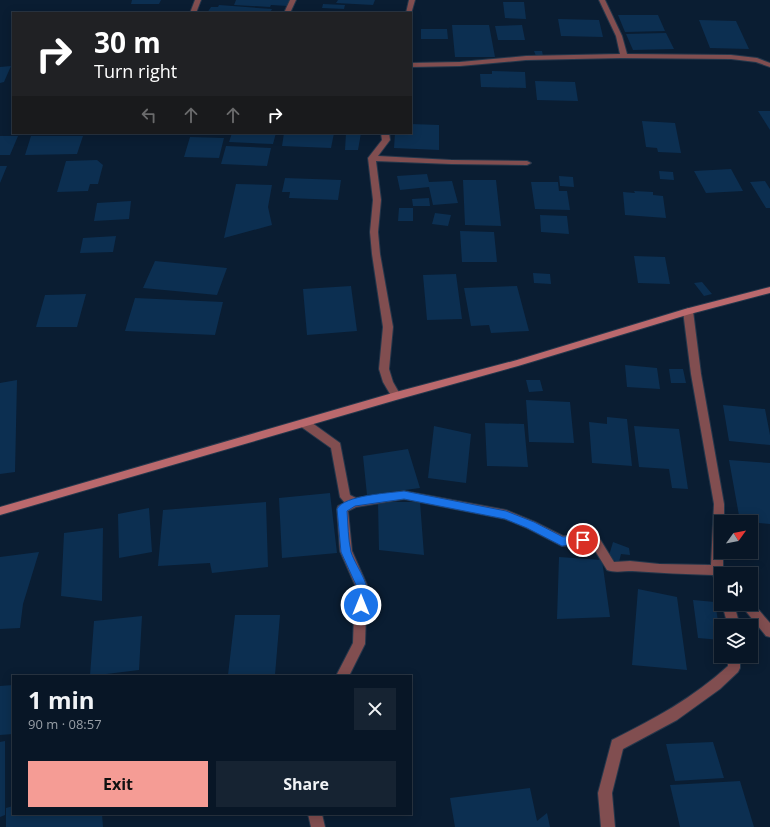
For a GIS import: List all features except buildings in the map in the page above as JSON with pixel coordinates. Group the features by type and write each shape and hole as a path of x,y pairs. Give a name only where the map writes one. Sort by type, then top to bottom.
{"street":[{"path":"192,12 198,0"},
{"path":"287,12 293,0"},
{"path":"409,12 412,0"},
{"path":"602,0 618,36 624,56"},
{"path":"412,65 460,64 526,58 624,56 731,57 757,60 770,64"},
{"path":"385,134 386,140 372,158 377,200 374,232 376,254 388,327 384,369 388,382 396,396"},
{"path":"372,158 451,162 527,163"},
{"path":"0,511 518,362 688,311 770,290"},
{"path":"688,311 700,405 719,504 719,567"},
{"path":"304,423 336,446 345,497 354,503"},
{"path":"343,675 359,644 361,585 346,552 342,509 354,503 404,495 420,498 506,516 531,525 562,541 594,539 611,567 630,566 714,572"},
{"path":"752,611 770,632"},
{"path":"608,827 605,792 617,745 672,716 716,685 734,668 734,663"},
{"path":"315,815 318,827"}],"route":[{"path":"361,605 361,585 346,552 342,509 354,503 404,495 506,516 531,525 562,541 583,540"}]}
